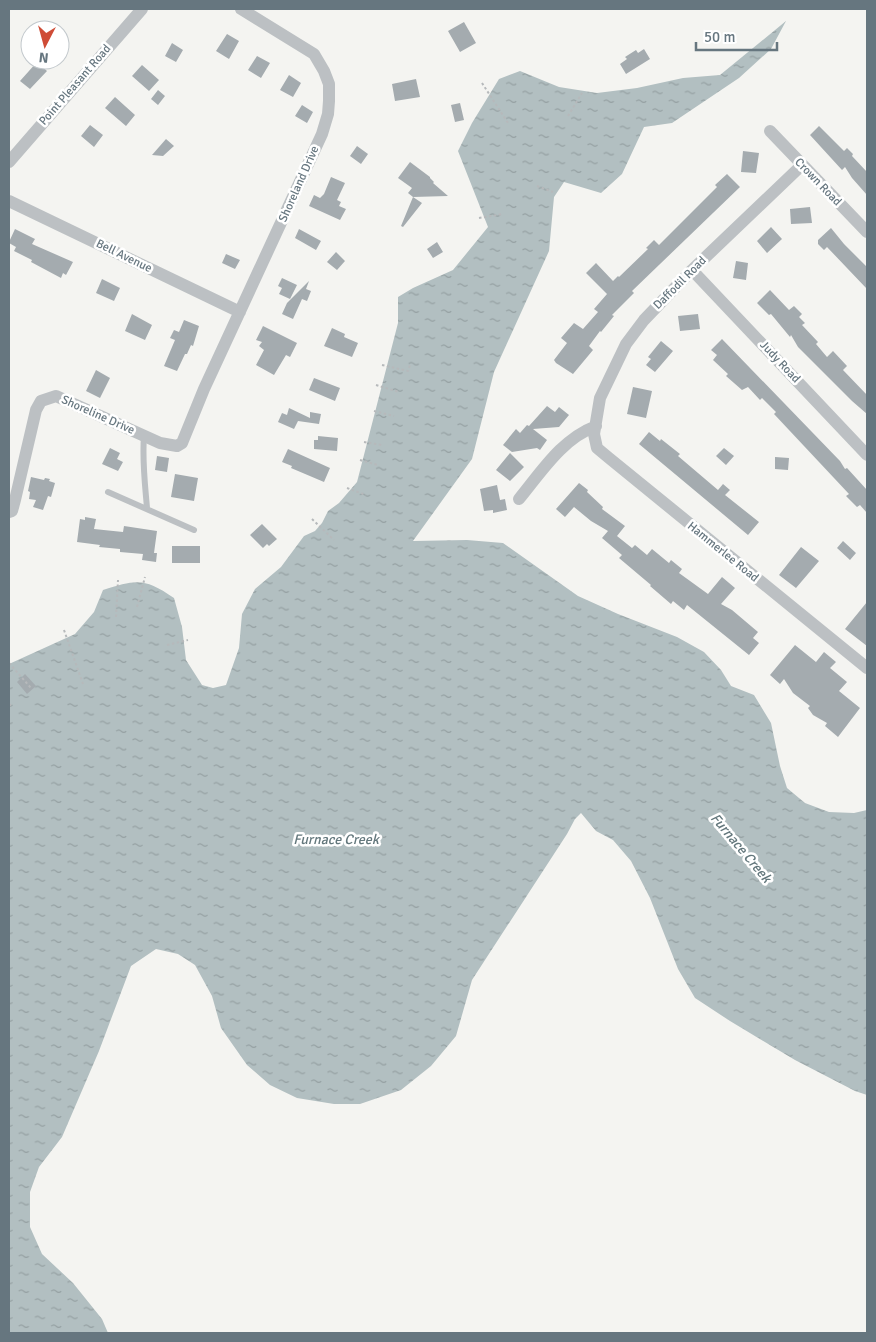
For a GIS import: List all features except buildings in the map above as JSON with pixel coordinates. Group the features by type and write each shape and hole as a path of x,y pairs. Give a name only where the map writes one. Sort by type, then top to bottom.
{"street":[{"name":"Point Pleasant Road","path":"9,162 142,9"},
{"name":"Shoreland Drive","path":"204,389 322,134 328,114 329,84 314,54 241,9"},
{"name":"Crown Road","path":"770,131 867,232"},
{"name":"Daffodil Road","path":"596,426 600,398 626,344 644,320 692,270 802,165"},
{"name":"Bell Avenue","path":"9,201 240,312"},
{"name":"Judy Road","path":"692,270 867,454"},
{"name":"Shoreline Drive","path":"9,512 12,511 36,410 41,401 56,396 160,443 178,446 182,443 204,389"},
{"path":"519,499 566,443 582,431 596,426"},
{"name":"Hammerlee Road","path":"596,426 594,434 597,448 867,668"}],"lane":[{"path":"144,436 142,456 147,508"},
{"path":"108,492 194,530"}],"path":[{"path":"482,84 508,123"},
{"path":"568,116 582,93"},
{"path":"537,186 553,192"},
{"path":"479,218 502,214"},
{"path":"382,365 408,371 410,365"},
{"path":"376,385 400,392"},
{"path":"374,411 394,416"},
{"path":"364,442 382,445"},
{"path":"360,460 378,465"},
{"path":"347,488 366,495"},
{"path":"312,519 334,540"},
{"path":"137,607 145,578"},
{"path":"116,617 118,580"},
{"path":"64,630 83,684"},
{"path":"167,644 188,640"},
{"path":"9,663 31,688"}],"water":[{"name":"Furnace Creek","path":"786,21 771,49 739,78 672,123 644,127 622,174 601,193 564,182 554,197 549,251 494,372 472,459 413,541 467,540 503,543 578,596 677,637 704,652 721,670 731,686 754,695 771,723 780,766 787,788 805,803 829,812 854,813 867,810 867,1095 855,1091 795,1060 695,998 678,969 650,898 631,861 613,840 596,831 581,813 575,819 472,980 456,1036 431,1066 401,1090 360,1104 334,1104 297,1098 270,1085 247,1065 221,1028 212,996 195,965 178,954 156,949 131,966 99,1051 62,1137 39,1167 30,1192 30,1227 42,1254 73,1283 102,1319 108,1333 9,1333 9,664 75,634 94,612 103,590 140,582 164,591 174,598 182,627 186,660 202,685 213,688 226,685 239,648 242,614 255,589 281,567 304,536 315,531 322,523 328,511 339,503 357,482 398,323 398,297 453,270 488,227 458,151 472,123 499,79 520,71 559,87 597,93 637,88 683,78 720,75"}]}
